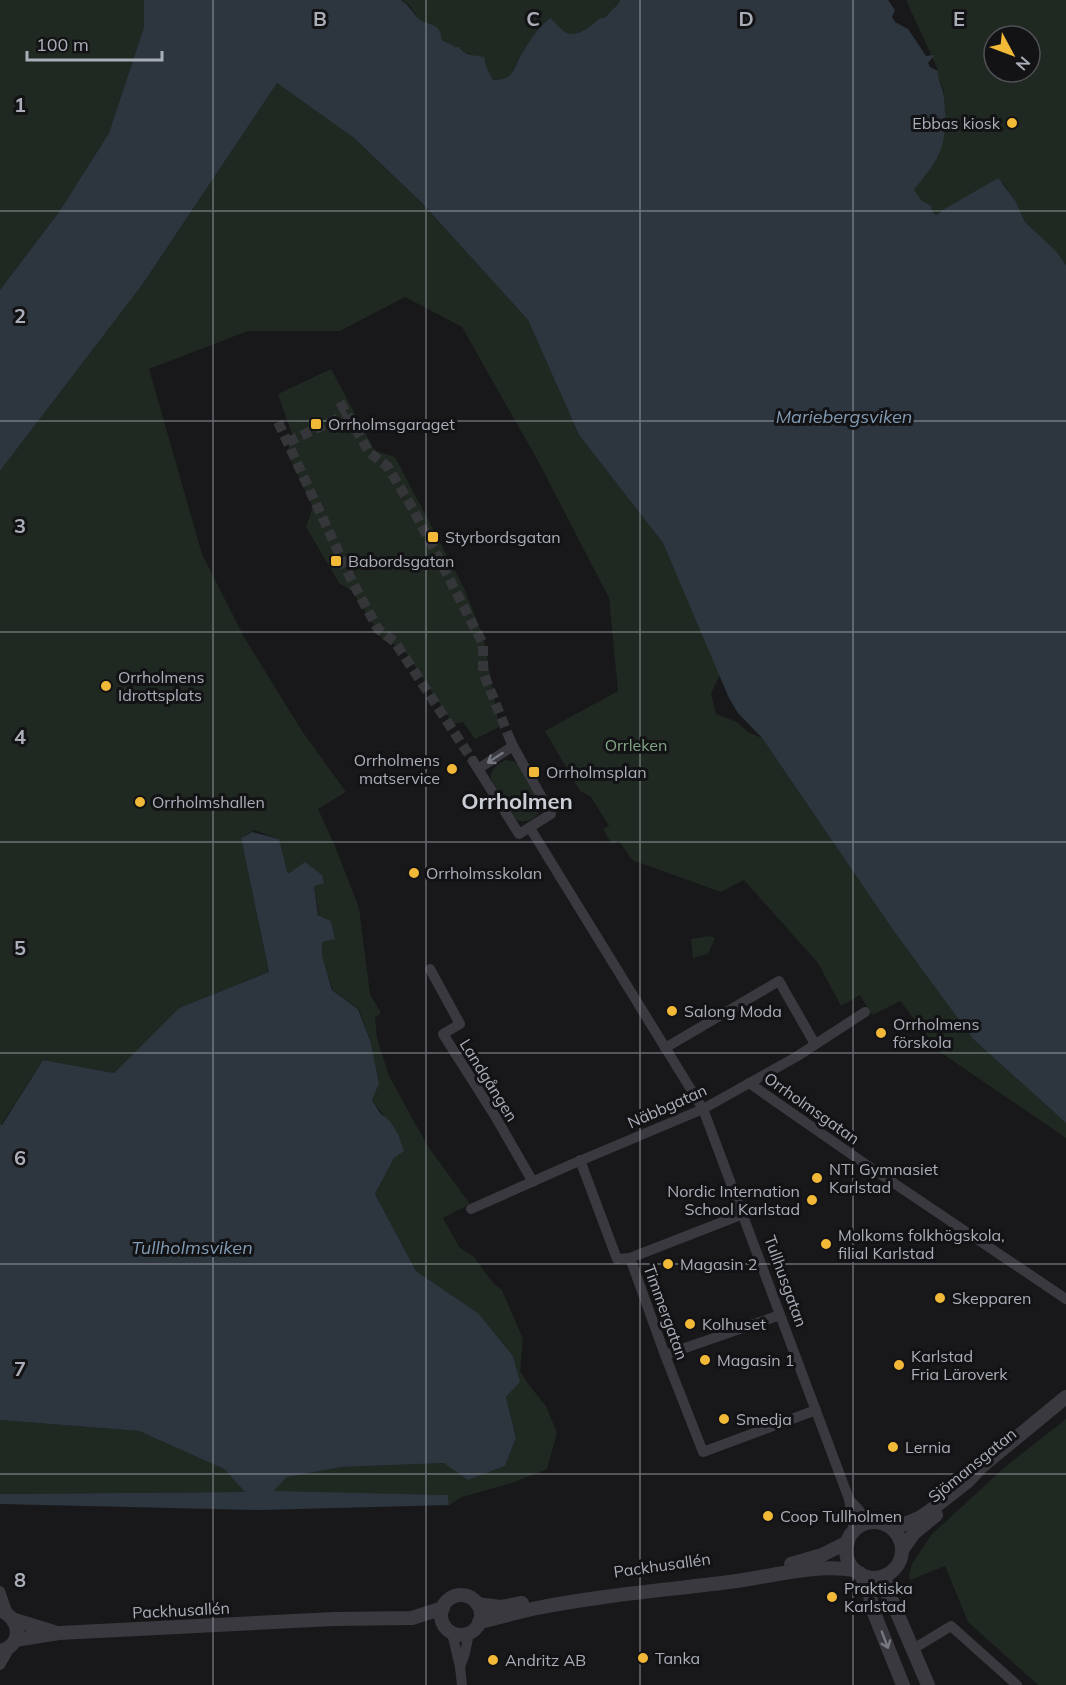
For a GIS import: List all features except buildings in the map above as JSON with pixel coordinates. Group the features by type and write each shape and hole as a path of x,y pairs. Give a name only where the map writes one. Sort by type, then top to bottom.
{"street":[{"path":"511,742 551,814 530,828 519,834 475,765 511,742"},
{"name":"Tullhusgatan","path":"530,828 703,1109 849,1499 851,1537"},
{"name":"Landgången","path":"430,969 460,1024 443,1034 495,1116 533,1182"},
{"path":"665,1048 779,981 815,1044"},
{"name":"Näbbgatan","path":"471,1209 580,1160 703,1109 865,1012"},
{"name":"Orrholmsgatan","path":"749,1083 1066,1299"},
{"name":"Timmergatan","path":"580,1160 617,1259 630,1258 703,1452 816,1410"},
{"path":"630,1258 743,1214"},
{"path":"665,1355 780,1315"},
{"name":"Sjömansgatan","path":"890,1527 919,1518 968,1481 982,1466 1066,1396"},
{"name":"Sjömansgatan","path":"900,1557 914,1533 1066,1409"},
{"name":"Tullhusgatan","path":"849,1499 870,1522"},
{"path":"892,1600 900,1557 898,1535 890,1527 878,1522 870,1522 861,1526 851,1537 847,1549 870,1594 872,1608 903,1685"},
{"name":"Packhusallén","path":"477,1604 506,1606 567,1595 758,1569 813,1558 851,1537"},
{"path":"855,1568 868,1577 886,1575 893,1571 900,1557"},
{"name":"Packhusallén","path":"479,1622 559,1604 807,1570 833,1561 855,1568"},
{"path":"886,1575 885,1590 892,1600 928,1685"},
{"path":"0,1591 8,1615 17,1629 0,1665"},
{"path":"448,1630 464,1635 477,1627 480,1610 469,1597 458,1596 448,1600 442,1608 441,1618 448,1630 460,1667 462,1685"},
{"name":"Packhusallén","path":"8,1646 59,1633 312,1620 412,1618 442,1608"},
{"name":"Packhusallén","path":"8,1615 59,1633"},
{"name":"Packhusallén","path":"412,1618 448,1630"},
{"path":"912,1648 951,1626 1017,1685"},
{"path":"460,1667 469,1633"}],"green space":[{"path":"0,0 144,0 144,27 109,133 59,212 0,290"},
{"path":"402,0 620,0 597,23 573,34 565,33 550,18 533,36 511,74 505,78 493,80 486,61 445,42"},
{"path":"906,0 1066,0 1066,265 1056,251 1025,222 1015,200 1003,183 937,215 930,209 932,206 922,201 913,190 933,164 944,91 937,74 938,70"},
{"name":"Orrleken","path":"277,83 354,138 422,203 528,320 579,435 663,543 720,675 711,693 716,714 737,722 748,732 762,738 893,930 973,1039 1066,1123 1066,1138 940,1052 900,1001 872,1015 860,995 841,1006 818,963 744,880 721,892 632,860 619,841 612,844 603,829 609,826 591,797 580,791 545,731 618,691 609,598 538,461 462,327 405,297 340,331 248,331 149,369 202,554 244,637 302,731 346,792 318,809 359,908 370,994 381,1013 375,1018 377,1038 389,1076 427,1145 470,1204 443,1218 459,1247 474,1257 493,1283 502,1290 523,1339 520,1371 546,1406 557,1433 547,1469 515,1482 462,1497 449,1505 448,1495 273,1492 287,1477 342,1467 445,1463 468,1480 505,1466 516,1438 506,1397 519,1382 513,1356 478,1313 416,1271 375,1194 394,1158 398,1134 372,1100 379,1084 371,1043 359,1009 333,990 321,956 322,942 335,938 331,921 319,915 314,886 288,874 279,839 254,830 241,838 269,972 179,1008 114,1073 43,1060 0,1125 0,471 142,285"},
{"path":"331,369 375,451 395,457 464,588 484,639 499,727 475,739 463,722 453,724 403,648 383,640 352,591 339,583 306,527 313,507 287,452 292,434 278,394"},
{"path":"505,760 518,764 541,807 537,815 530,820 522,821 513,818 491,779 493,770"},
{"path":"710,936 715,938 708,954 693,958 691,939"},
{"path":"1066,1419 1066,1685 1038,1685 968,1622 945,1566 910,1580 909,1575 912,1564 931,1535 1005,1467"},
{"path":"0,1420 139,1431 224,1469 245,1492 0,1494"}],"water":[{"name":"Mariebergsviken","path":"144,0 401,0 418,18 436,27 442,40 459,47 468,54 484,57 493,80 505,78 511,74 533,36 550,18 565,32 574,34 589,27 600,18 604,18 620,0 888,0 895,10 892,17 895,22 908,29 926,56 934,56 928,63 930,67 938,71 944,95 945,132 941,148 932,167 914,190 922,201 932,206 931,209 937,215 998,178 1015,200 1025,222 1056,251 1066,265 1066,1123 973,1039 893,930 762,738 738,713 729,698 663,543 579,435 528,320 422,203 354,138 277,83 142,285 0,471 0,290 59,212 109,133 144,27"},
{"name":"Tullholmsviken","path":"252,832 279,839 288,874 305,862 322,875 324,883 314,886 318,915 331,921 335,939 322,942 322,956 332,990 358,1009 371,1043 379,1084 372,1100 380,1113 390,1121 404,1151 394,1158 375,1194 416,1271 478,1313 513,1356 520,1382 506,1397 516,1438 505,1466 468,1480 444,1463 342,1467 287,1477 274,1491 448,1495 449,1505 261,1510 0,1504 0,1494 245,1492 224,1469 139,1431 0,1420 0,1125 43,1060 114,1073 179,1008 269,972 241,838"}],"tunnel":[{"path":"340,402 369,452 388,467 413,509 483,644 483,672 509,737"},
{"path":"288,442 347,414"},
{"path":"278,422 352,581 378,629 395,642 473,761"}],"place":[{"name":"Ebbas kiosk","path":"1012,123"},
{"name":"Orrholmsgaraget","path":"316,424"},
{"name":"Styrbordsgatan","path":"433,537"},
{"name":"Babordsgatan","path":"336,561"},
{"name":"Orrholmens Idrottsplats","path":"106,686"},
{"name":"Orrholmens matservice","path":"452,769"},
{"name":"Orrholmsplan","path":"534,772"},
{"name":"Orrholmshallen","path":"140,802"},
{"name":"Orrholmsskolan","path":"414,873"},
{"name":"Salong Moda","path":"672,1011"},
{"name":"Orrholmens förskola","path":"881,1033"},
{"name":"NTI Gymnasiet Karlstad","path":"817,1178"},
{"name":"Nordic Internation School Karlstad","path":"812,1200"},
{"name":"Molkoms folkhögskola, filial Karlstad","path":"826,1244"},
{"name":"Magasin 2","path":"668,1264"},
{"name":"Skepparen","path":"940,1298"},
{"name":"Kolhuset","path":"690,1324"},
{"name":"Magasin 1","path":"705,1360"},
{"name":"Karlstad Fria Läroverk","path":"899,1365"},
{"name":"Smedja","path":"724,1419"},
{"name":"Lernia","path":"893,1447"},
{"name":"Coop Tullholmen","path":"768,1516"},
{"name":"Praktiska Karlstad","path":"832,1597"},
{"name":"Tanka","path":"643,1658"},
{"name":"Andritz AB","path":"493,1660"}],"district":[{"name":"Orrholmen","path":"517,801"}]}
